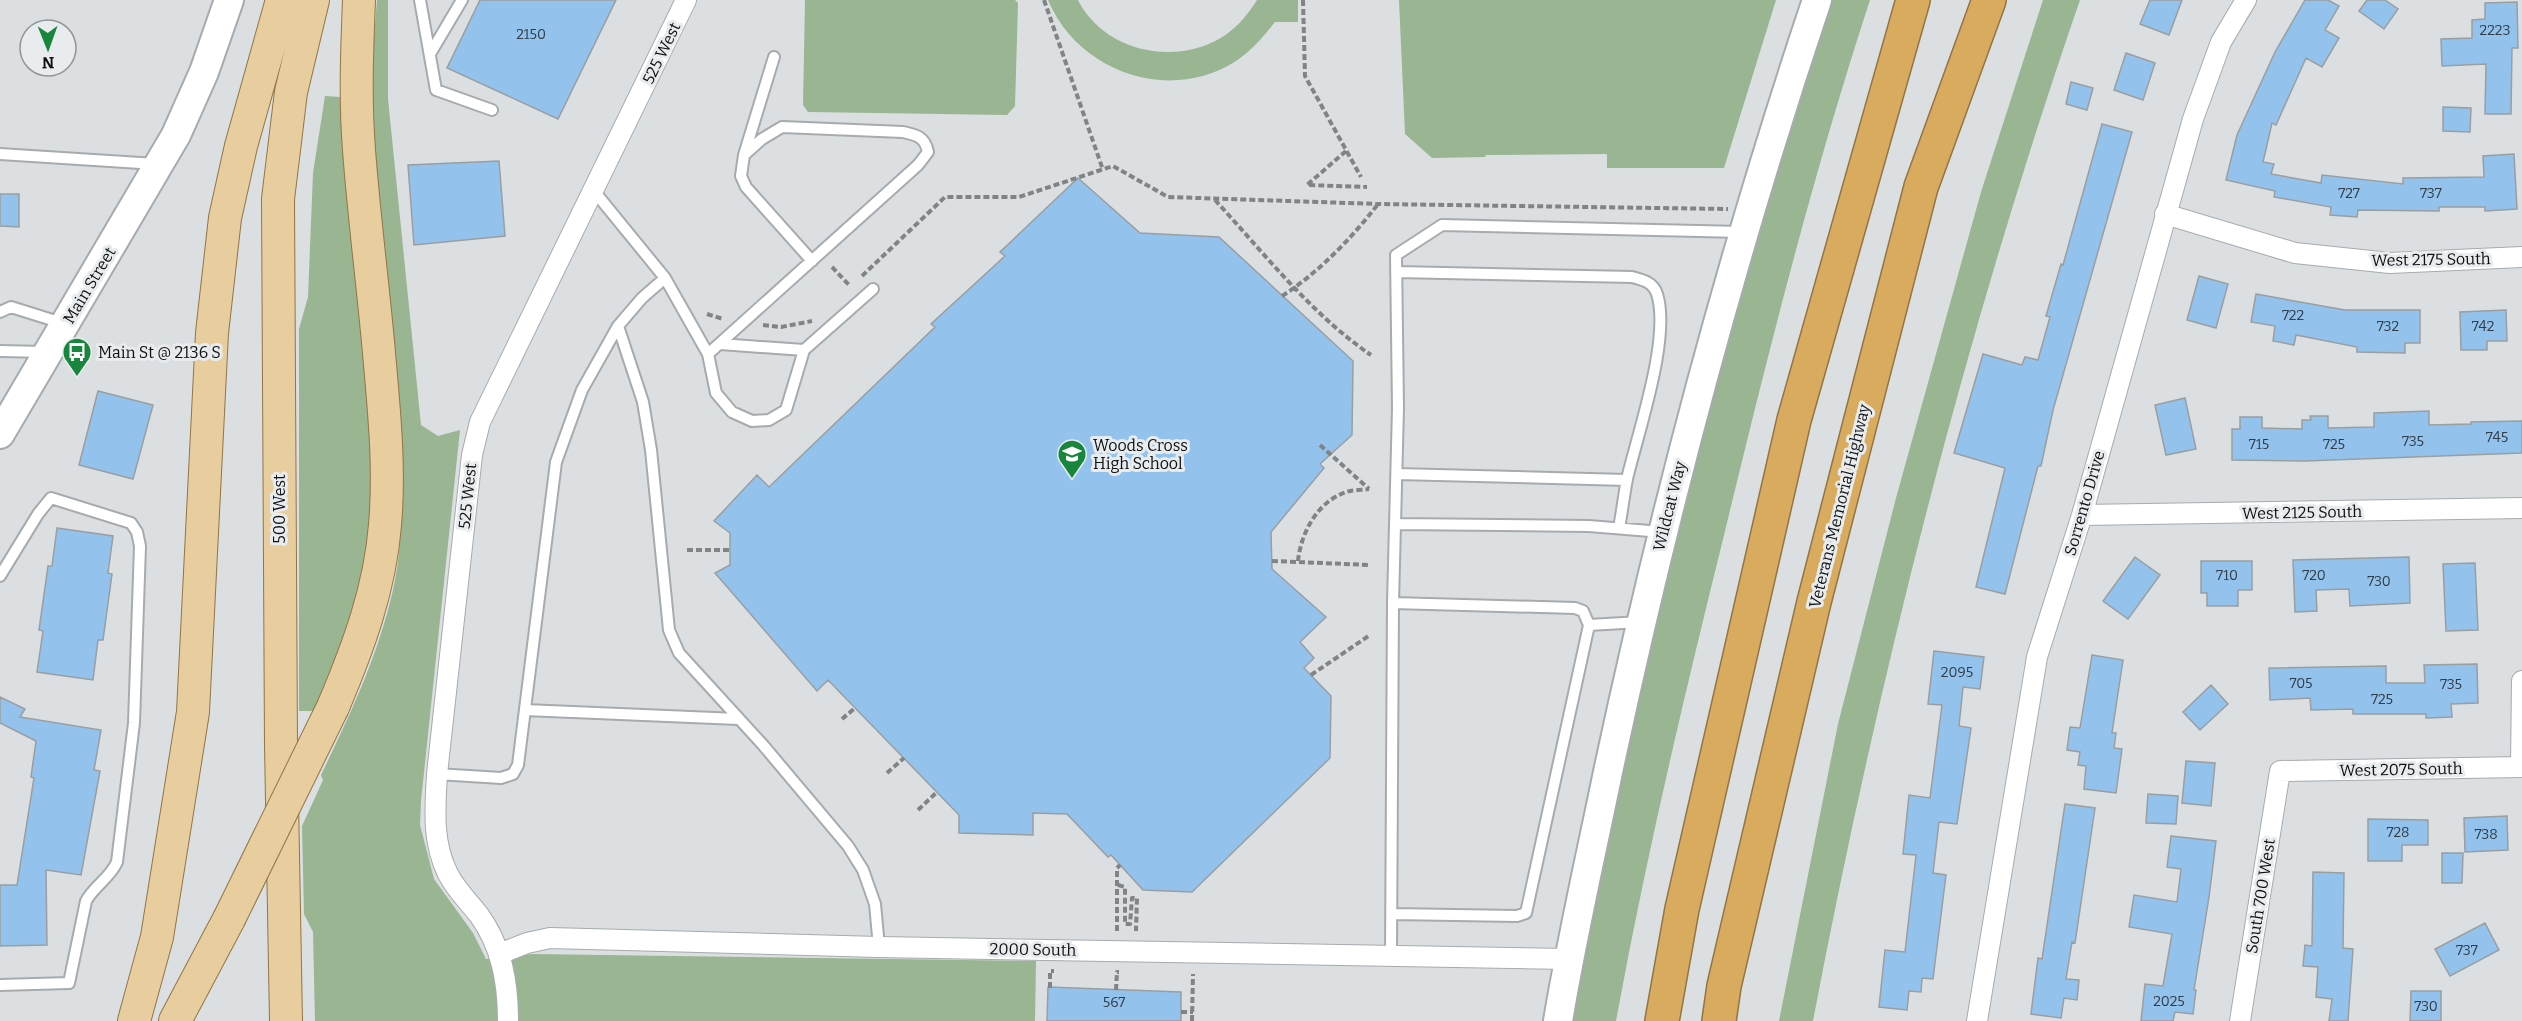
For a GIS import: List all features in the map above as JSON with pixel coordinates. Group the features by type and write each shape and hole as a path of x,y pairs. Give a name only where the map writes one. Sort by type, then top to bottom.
{"highway":[{"path":"1662,1021 1682,909 1794,420 1913,0"},
{"name":"Veterans Memorial Highway","path":"1719,1021 1724,986 1814,602 1921,187 1989,0"}],"main road":[{"path":"134,1021 157,937 193,712 212,333 225,218 241,146 282,0"},
{"name":"500 West","path":"286,1021 281,745 278,221 283,144 291,92 313,0"},
{"path":"175,1021 230,919 333,707 358,647 376,585 385,525 388,461 359,148 357,54 359,0"}],"street":[{"name":"Main Street","path":"0,434 176,135 204,72 229,0"},
{"name":"525 West","path":"508,1021 506,984 499,954 489,931 449,876 435,824 437,774 475,438 480,422 687,0"},
{"name":"Wildcat Way","path":"1558,1021 1640,622 1662,532 1746,220 1817,0"},
{"name":"Sorrento Drive","path":"1977,1021 2037,657 2082,515 2193,119 2222,42 2246,0"},
{"name":"West 2175 South","path":"2165,214 2295,253 2390,263 2522,257"},
{"name":"West 2125 South","path":"2082,515 2522,508"},
{"path":"2522,681 2522,767"},
{"name":"West 2075 South","path":"2280,771 2522,767"},
{"name":"South 700 West","path":"2240,1021 2280,771"},
{"name":"2000 South","path":"499,954 527,943 550,938 879,947 1569,959"}],"lane":[{"path":"420,0 436,90 492,110"},
{"path":"430,54 462,0"},
{"path":"774,57 744,155 741,176 746,187 812,261"},
{"path":"708,354 918,165 928,152 921,136 903,132 782,127 762,139 744,155"},
{"path":"0,154 159,165"},
{"path":"594,191 665,278 708,354 716,393 732,412 752,421 769,420 786,410 804,350 873,289"},
{"path":"1391,955 1397,474 1396,255 1442,225 1746,220"},
{"path":"1396,272 1632,277 1645,280 1653,286 1660,311 1658,352 1627,480 1619,528"},
{"path":"437,774 501,778 513,774 518,765 556,462 582,390 618,326 642,298 665,278"},
{"path":"0,312 11,307 65,324"},
{"path":"618,326 643,402 651,450 669,630 679,653 848,846 863,870 875,904 879,947"},
{"path":"720,344 804,350"},
{"path":"0,351 48,353"},
{"path":"1397,474 1627,480"},
{"path":"0,576 38,514 51,498 130,523 137,532 140,546 134,723 117,862 86,901 69,983 0,985"},
{"path":"1396,524 1619,528 1662,532"},
{"path":"1392,914 1517,916 1526,913 1589,625 1582,611 1575,608 1394,603"},
{"path":"1589,625 1640,622"},
{"path":"525,710 738,719"}],"path":[{"path":"1044,0 1103,170"},
{"path":"1303,0 1305,76 1361,177"},
{"path":"1346,151 1307,185 1367,187"},
{"path":"843,293 945,197 1019,197 1113,166 1168,197 1746,220"},
{"path":"1215,200 1296,287 1351,341 1371,355"},
{"path":"1282,296 1296,287 1360,228 1378,204"},
{"path":"832,267 850,286"},
{"path":"707,314 744,323 781,327 814,320"},
{"path":"1298,561 1300,543 1309,524 1322,508 1348,491 1369,489 1320,445"},
{"path":"687,550 730,550"},
{"path":"1272,561 1370,565"},
{"path":"1311,675 1370,635"},
{"path":"842,718 855,708"},
{"path":"887,773 904,759"},
{"path":"918,810 937,792"},
{"path":"1118,931 1118,868 1120,865"},
{"path":"1118,885 1125,887 1125,924 1130,924 1132,898 1137,898 1136,931"},
{"path":"1116,990 1117,972 1128,973"},
{"path":"1183,974 1194,974 1192,1021"},
{"path":"1181,1012 1193,1012"}],"green space":[{"path":"377,0 388,0 388,99 421,425 438,436 460,430 421,801 420,825 434,879 473,933 486,959 532,954 1036,961 1035,1021 315,1021 313,932 304,914 302,826 323,780 321,775 353,708 380,638 396,575 401,529 402,467 373,125 372,61"},
{"path":"805,0 1015,0 1018,3 1015,106 1007,115 808,112 803,105"},
{"path":"1048,0 1078,0 1089,17 1104,31 1121,41 1160,52 1200,47 1219,39 1240,22 1257,0 1298,0 1298,22 1275,22 1242,57 1210,74 1183,80 1155,80 1128,74 1103,62 1081,46 1062,25"},
{"path":"1399,0 1776,0 1724,168 1607,168 1607,154 1432,158 1405,134"},
{"path":"1831,0 1870,0 1810,198 1758,397 1667,775 1616,1021 1573,1021 1616,792 1706,417"},
{"path":"2043,0 2080,0 1999,251 1928,506 1866,762 1813,1021 1779,1021 1838,724 1896,498 1981,192"},
{"path":"325,96 340,97 346,181 375,471 363,590 316,711 299,711 299,329 308,297 313,173"}],"building":[{"path":"480,0 616,0 558,119 447,68"},
{"path":"2150,0 2182,0 2169,35 2140,24"},
{"path":"2305,0 2328,0 2339,6 2325,30 2339,38 2322,67 2306,58 2276,125 2272,123 2263,162 2274,164 2271,174 2321,183 2322,175 2403,184 2403,178 2484,177 2483,156 2514,154 2517,209 2485,211 2485,207 2439,207 2439,211 2358,210 2357,217 2330,215 2331,207 2274,197 2275,191 2226,180 2237,135 2275,52"},
{"path":"2367,0 2385,0 2398,9 2384,29 2359,11"},
{"path":"2517,2 2518,48 2512,48 2511,114 2485,114 2486,64 2442,66 2441,39 2472,38 2472,20 2485,19 2485,3"},
{"path":"2126,53 2155,63 2143,100 2114,90"},
{"path":"2071,82 2093,88 2087,110 2066,104"},
{"path":"2443,107 2471,108 2470,132 2443,131"},
{"path":"2102,124 2132,132 2053,410 2041,466 2038,466 2005,594 1976,587 2005,468 1954,453 1983,354 2022,365 2025,357 2038,360 2050,317 2046,316 2061,264 2063,265"},
{"path":"499,161 505,236 414,245 408,165"},
{"name":"Woods Cross High School","path":"1078,178 1140,233 1219,237 1353,361 1352,435 1320,464 1324,468 1271,532 1272,569 1326,617 1300,642 1314,658 1304,668 1331,696 1330,758 1192,892 1143,890 1111,855 1108,857 1067,814 1033,813 1033,835 959,833 959,815 828,680 817,691 715,573 730,565 730,533 714,521 757,475 769,487 935,327 931,324 1005,256 1000,252"},
{"path":"0,194 19,194 19,227 0,226"},
{"path":"2199,276 2228,284 2216,328 2187,320"},
{"path":"2256,294 2345,310 2420,310 2420,343 2405,343 2405,353 2357,352 2357,347 2296,335 2294,345 2273,341 2275,326 2251,322"},
{"path":"2506,310 2507,341 2487,341 2487,350 2461,350 2460,312"},
{"path":"98,391 153,405 133,479 79,465"},
{"path":"2185,398 2196,449 2166,455 2155,405"},
{"path":"2429,411 2429,425 2522,421 2522,453 2305,461 2232,460 2232,429 2240,429 2240,417 2262,417 2262,428 2302,429 2302,420 2311,420 2310,416 2328,416 2328,428 2374,427 2374,413"},
{"path":"57,528 113,536 108,573 112,574 103,640 98,640 93,680 37,672 43,631 39,630 48,566 52,566"},
{"path":"2135,557 2160,575 2128,619 2103,601"},
{"path":"2409,557 2410,603 2350,606 2349,589 2316,590 2317,611 2295,612 2293,560"},
{"path":"2201,561 2252,561 2252,590 2238,590 2238,606 2207,606 2207,593 2201,593"},
{"path":"2475,563 2478,630 2446,631 2443,564"},
{"path":"1934,651 1984,657 1980,689 1963,687 1959,726 1971,728 1957,824 1939,822 1933,873 1946,875 1933,979 1922,978 1921,992 1909,991 1907,1010 1879,1007 1885,950 1905,952 1916,855 1903,854 1909,795 1930,798 1942,705 1928,704"},
{"path":"2092,655 2123,660 2112,733 2116,733 2114,748 2122,749 2116,793 2084,789 2086,766 2078,765 2080,752 2067,750 2070,727 2080,728"},
{"path":"2477,664 2478,703 2451,704 2452,717 2426,718 2426,714 2353,714 2353,709 2311,710 2310,698 2270,700 2269,668 2386,666 2386,683 2425,683 2424,665"},
{"path":"2211,685 2228,704 2200,730 2183,712"},
{"path":"0,697 25,709 20,717 101,730 94,770 100,771 81,875 46,870 47,945 0,946 0,885 17,885 34,778 31,777 36,741 0,723"},
{"path":"2186,761 2215,763 2211,806 2182,803"},
{"path":"2148,794 2178,796 2176,824 2146,823"},
{"path":"2065,804 2095,808 2075,943 2072,942 2066,979 2079,980 2077,1000 2064,998 2061,1018 2031,1014 2038,958 2042,959"},
{"path":"2507,816 2508,850 2465,852 2464,818"},
{"path":"2368,819 2428,820 2428,845 2402,845 2402,861 2368,861"},
{"path":"2171,836 2216,841 2194,990 2196,990 2193,1014 2175,1012 2173,1021 2141,1021 2145,984 2163,986 2172,934 2129,927 2134,895 2177,902 2181,869 2167,867"},
{"path":"2442,853 2463,853 2462,883 2442,883"},
{"path":"2313,872 2344,873 2343,948 2353,949 2348,1021 2329,1021 2332,999 2316,997 2318,967 2303,966 2305,945 2312,946"},
{"path":"2485,923 2499,950 2450,976 2435,949"},
{"path":"1048,987 1181,992 1181,1021 1047,1021"},
{"path":"2411,991 2441,991 2441,1021 2410,1021"}],"place":[{"name":"Main St @ 2136 S","path":"77,378"},
{"name":"Woods Cross High School","path":"1072,480"}]}
